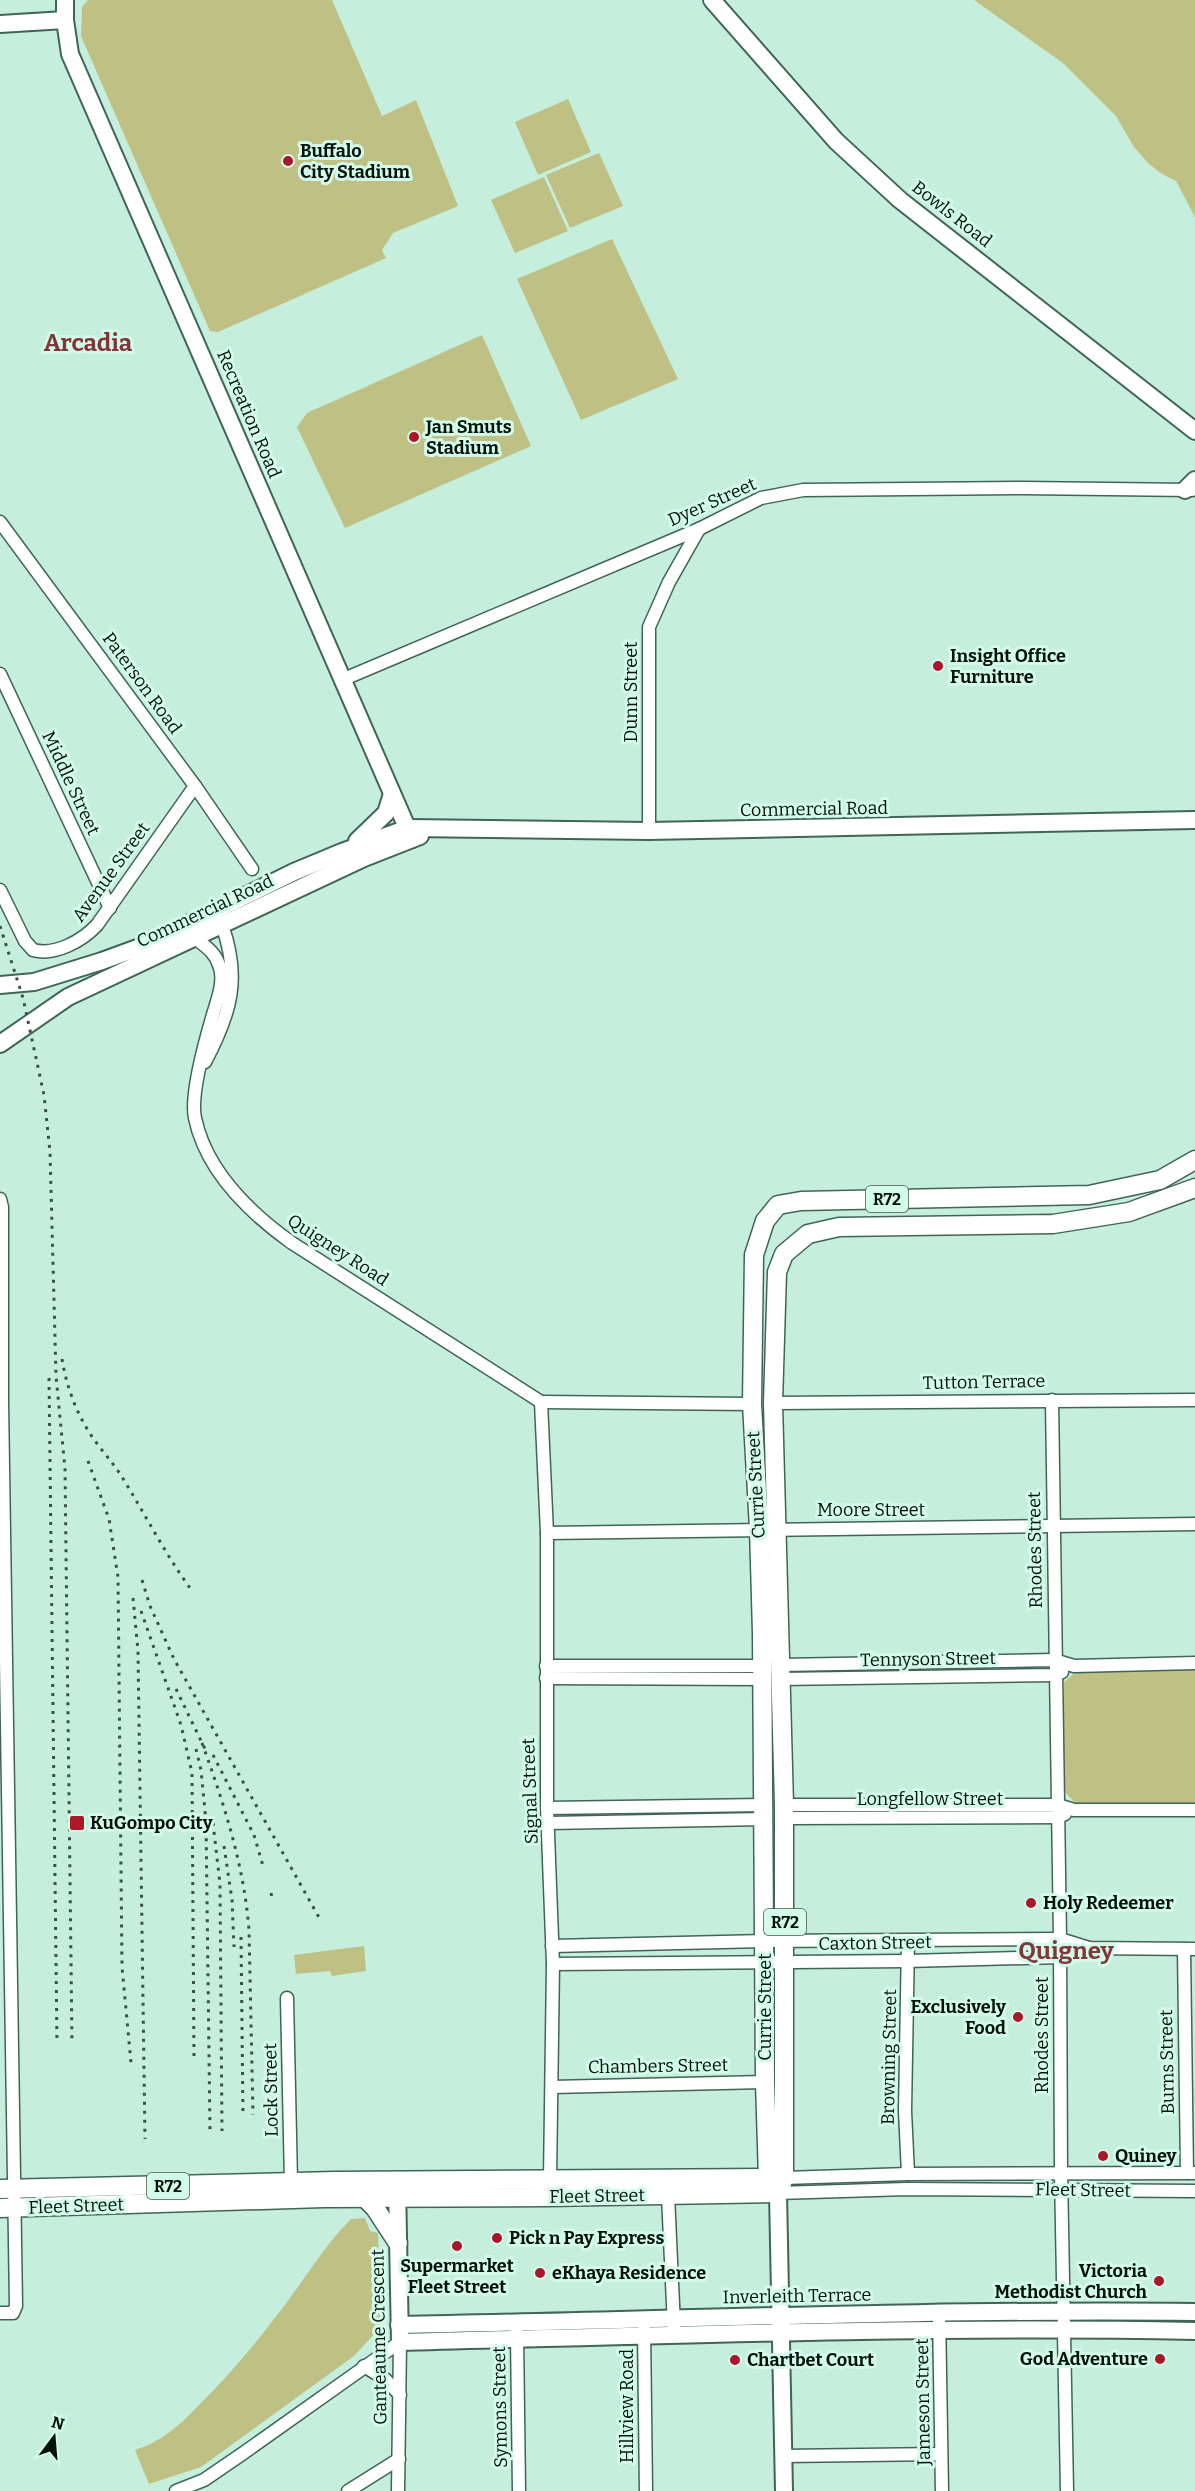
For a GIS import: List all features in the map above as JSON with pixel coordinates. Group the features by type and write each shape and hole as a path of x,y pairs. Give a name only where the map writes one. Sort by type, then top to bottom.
{"main road":[{"name":"Currie Street","path":"776,2183 785,1962 781,1672 768,1528 752,1404 754,1255 765,1221 778,1205 801,1201 1089,1195 1160,1180 1195,1160"},
{"name":"Currie Street","path":"776,2183 765,2082 766,1941 762,1673 777,1272 784,1254 808,1234 839,1227 1053,1224 1129,1212 1195,1188"},
{"name":"Fleet Street","path":"478,2189 550,2179 776,2183"},
{"name":"Fleet Street","path":"7,2208 106,2196 291,2182 335,2181 366,2193"},
{"name":"Fleet Street","path":"7,2189 106,2196 324,2198 397,2190 478,2189 668,2195 776,2183"},
{"path":"366,2193 398,2243"}],"street":[{"name":"Recreation Road","path":"65,0 65,20 70,54 410,834"},
{"name":"Bowls Road","path":"712,0 836,141 900,200 1195,431"},
{"path":"0,24 65,20"},
{"name":"Dyer Street","path":"344,679 699,529 760,498 803,490 1192,486"},
{"name":"Paterson Road","path":"0,522 195,786 252,869"},
{"name":"Dunn Street","path":"649,831 649,627 669,582 699,529"},
{"name":"Middle Street","path":"0,674 110,908"},
{"name":"Avenue Street","path":"0,890 25,941 33,950 39,952 74,943 87,936 110,908 195,786"},
{"path":"342,852 381,820 386,813 392,794"},
{"name":"Commercial Road","path":"0,985 34,982 102,962 143,946 342,852 435,828 649,831 1195,820"},
{"name":"Commercial Road","path":"0,1044 68,997 364,858 410,834"},
{"name":"Quigney Road","path":"200,1071 221,1030 233,977 231,956 222,925"},
{"name":"Quigney Road","path":"195,938 210,949 220,967 219,990 204,1048 195,1117 207,1151 230,1186 257,1216 300,1248 541,1402"},
{"path":"0,1199 2,1207 3,1963 7,2208 16,2310 10,2314 0,2313"},
{"name":"Rhodes Street","path":"1052,1400 1067,2491"},
{"name":"Tutton Terrace","path":"772,1402 1195,1400"},
{"path":"541,1402 752,1404"},
{"name":"Signal Street","path":"541,1402 547,1533 547,1808 553,1964 550,2179"},
{"name":"Moore Street","path":"547,1533 768,1528 1052,1528 1195,1524"},
{"name":"Tennyson Street","path":"781,1672 1054,1660 1074,1666 1195,1663"},
{"name":"Tennyson Street","path":"781,1672 1055,1675 1074,1666"},
{"path":"546,1672 762,1673"},
{"path":"547,1808 765,1812"},
{"name":"Longfellow Street","path":"784,1811 1195,1810"},
{"path":"548,1823 765,1812"},
{"name":"Caxton Street","path":"552,1946 766,1941 1060,1939 1089,1948 1190,1949"},
{"name":"Browning Street","path":"908,1941 905,2112 908,2174"},
{"name":"Caxton Street","path":"553,1964 908,1961 1060,1957 1089,1948"},
{"name":"Burns Street","path":"1190,1949 1191,2173"},
{"name":"Lock Street","path":"287,1998 291,2182"},
{"name":"Chambers Street","path":"552,2087 765,2082"},
{"name":"Fleet Street","path":"776,2183 908,2174 1191,2173"},
{"name":"Fleet Street","path":"776,2183 907,2189 1195,2191"},
{"name":"Currie Street","path":"776,2183 784,2491"},
{"name":"Ganteaume Crescent","path":"397,2190 400,2394 398,2491"},
{"path":"668,2195 674,2327"},
{"name":"Inverleith Terrace","path":"399,2333 780,2324 939,2313 1065,2310 1195,2312"},
{"name":"Jameson Street","path":"939,2313 942,2491"},
{"name":"Inverleith Terrace","path":"780,2324 939,2330 1065,2328 1195,2331"},
{"name":"Hillview Road","path":"644,2329 646,2491"},
{"name":"Symons Street","path":"517,2331 519,2491"},
{"path":"176,2491 204,2480 242,2454 364,2366 399,2333"},
{"path":"364,2366 386,2379 400,2394"},
{"path":"783,2456 941,2454"},
{"path":"348,2491 399,2459"}],"green space":[{"name":"Buffalo City Stadium","path":"88,0 332,0 382,116 416,100 458,206 393,233 382,250 386,258 218,332 210,331 81,36 82,7"},
{"path":"974,0 1195,0 1195,217 1176,181 1148,163 1134,147 1116,116 1063,63"},
{"path":"568,99 591,152 538,175 515,122"},
{"path":"599,153 623,206 570,228 546,175"},
{"path":"544,177 568,231 515,253 491,200"},
{"path":"612,239 678,379 581,420 517,279"},
{"name":"Jan Smuts Stadium","path":"482,335 531,446 345,528 297,427 307,413"},
{"path":"1195,1668 1195,1804 1079,1807 1064,1791 1064,1682 1077,1671"},
{"path":"364,1946 366,1971 332,1976 330,1971 296,1974 294,1955"},
{"path":"365,2218 370,2231 378,2233 381,2321 377,2331 354,2356 201,2467 149,2484 135,2450 163,2437 194,2410 262,2335 343,2227 351,2219"}],"railway":[{"path":"0,926 23,998 44,1095 50,1152 56,1376 65,1469 72,2044"},
{"path":"62,1359 72,1397 84,1424 122,1477 190,1588"},
{"path":"49,1378 57,2044"},
{"path":"88,1461 109,1519 118,1577 122,1967 131,2063"},
{"path":"142,1580 150,1606 174,1659 321,1921"},
{"path":"133,1598 138,1651 145,2139"},
{"path":"141,1611 181,1725 192,1773 194,2059"},
{"path":"176,1689 206,1751"},
{"path":"202,1743 232,1835 243,1882 249,1930 253,2115"},
{"path":"196,1749 201,1770 206,1821 210,2132"},
{"path":"213,1755 254,1835 263,1866"},
{"path":"213,1823 220,1884 222,2131"},
{"path":"224,1846 232,1900 234,1947"},
{"path":"271,1893 272,1897"},
{"path":"241,1937 243,2115"}],"place":[{"name":"Buffalo City Stadium","path":"288,161"},
{"name":"Jan Smuts Stadium","path":"414,437"},
{"name":"Insight Office Furniture","path":"938,666"},
{"name":"KuGompo City","path":"77,1823"},
{"name":"Holy Redeemer","path":"1031,1903"},
{"name":"Exclusively Food","path":"1018,2017"},
{"name":"Quiney","path":"1103,2156"},
{"name":"Pick n Pay Express","path":"497,2238"},
{"name":"Supermarket Fleet Street","path":"457,2246"},
{"name":"eKhaya Residence","path":"540,2273"},
{"name":"Victoria Methodist Church","path":"1159,2281"},
{"name":"God Adventure","path":"1160,2359"},
{"name":"Chartbet Court","path":"735,2360"}],"district":[{"name":"Arcadia","path":"88,343"},
{"name":"Quigney","path":"1066,1951"}]}
